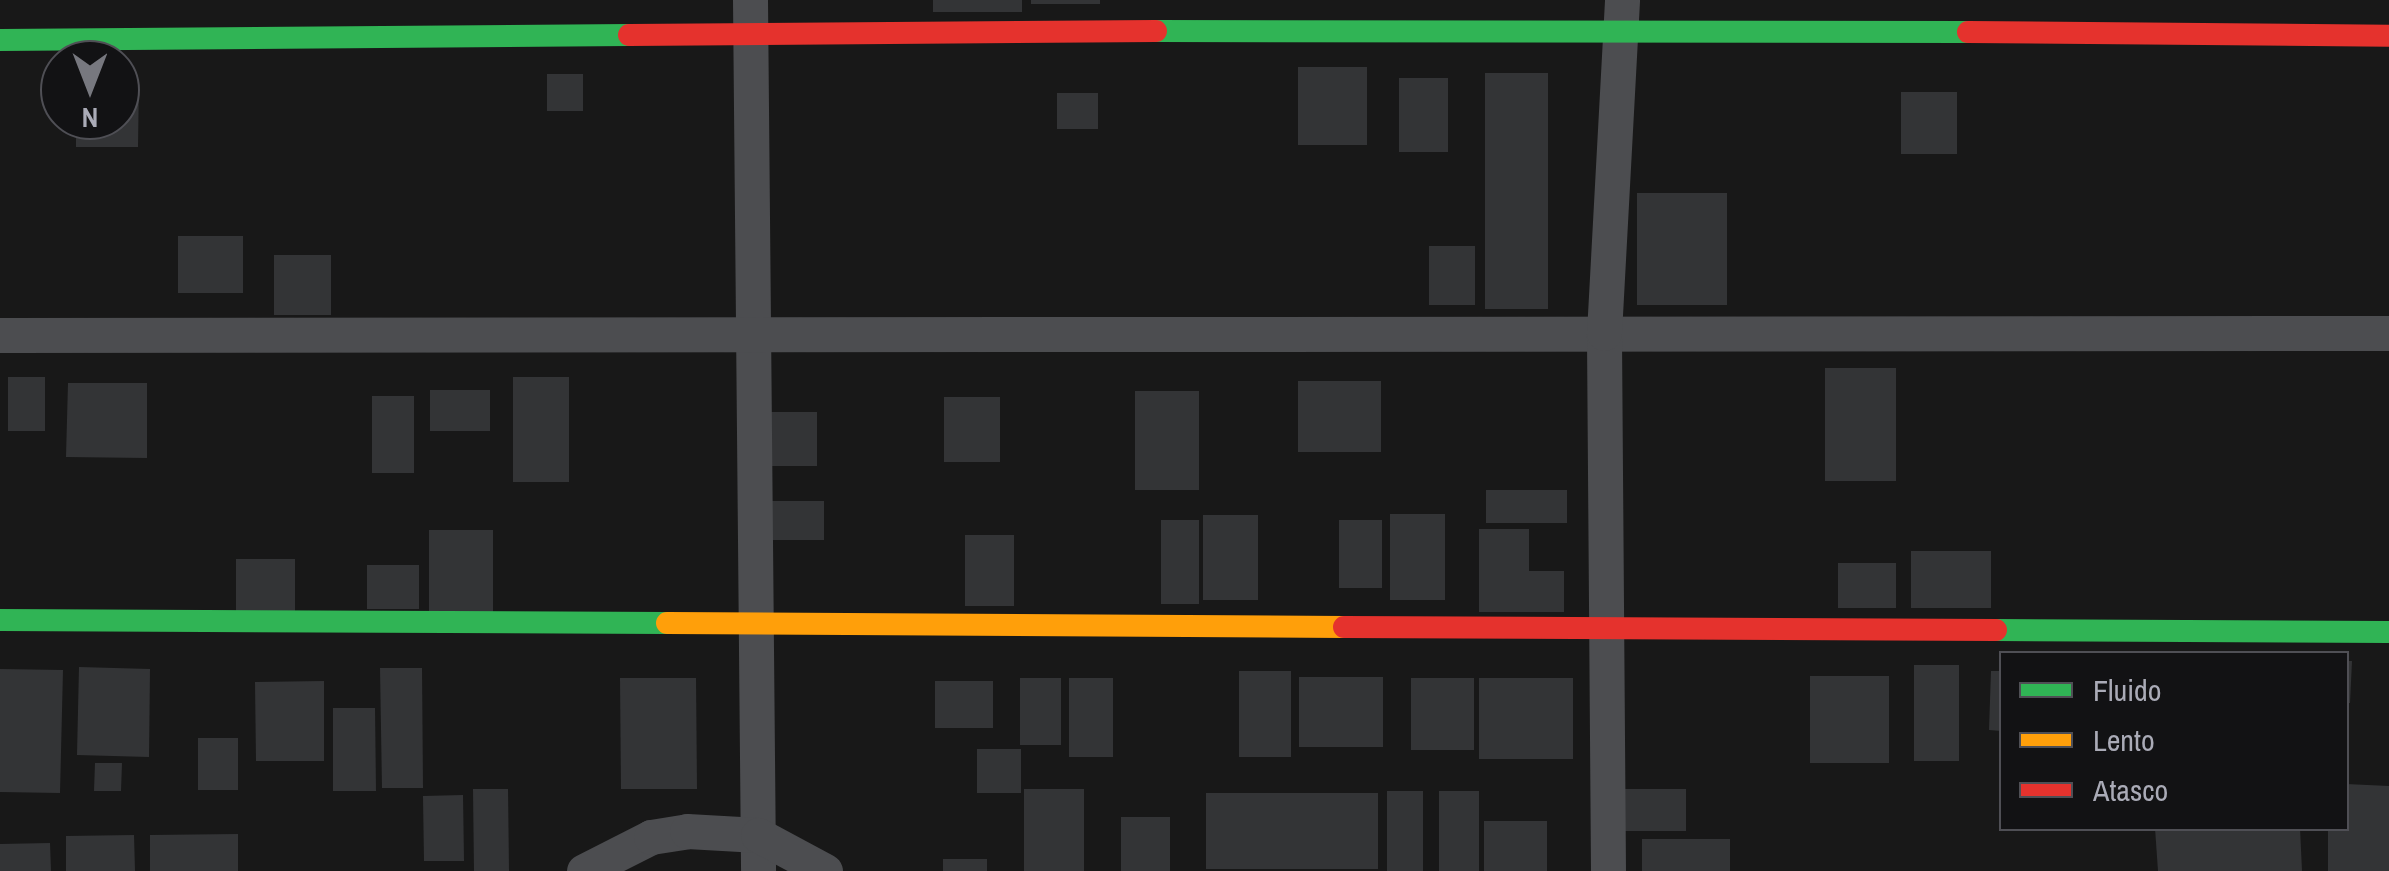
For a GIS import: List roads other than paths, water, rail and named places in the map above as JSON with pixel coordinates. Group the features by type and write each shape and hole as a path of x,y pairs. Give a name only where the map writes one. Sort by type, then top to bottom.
{"street":[{"path":"1608,871 1604,333 1622,14"},
{"path":"0,40 750,16 1622,14 2389,36"},
{"path":"750,16 752,627 758,871"},
{"path":"0,335 751,331 2389,333"},
{"path":"0,620 752,627 2389,632"},
{"path":"584,871 651,837 758,835 825,871"}]}
